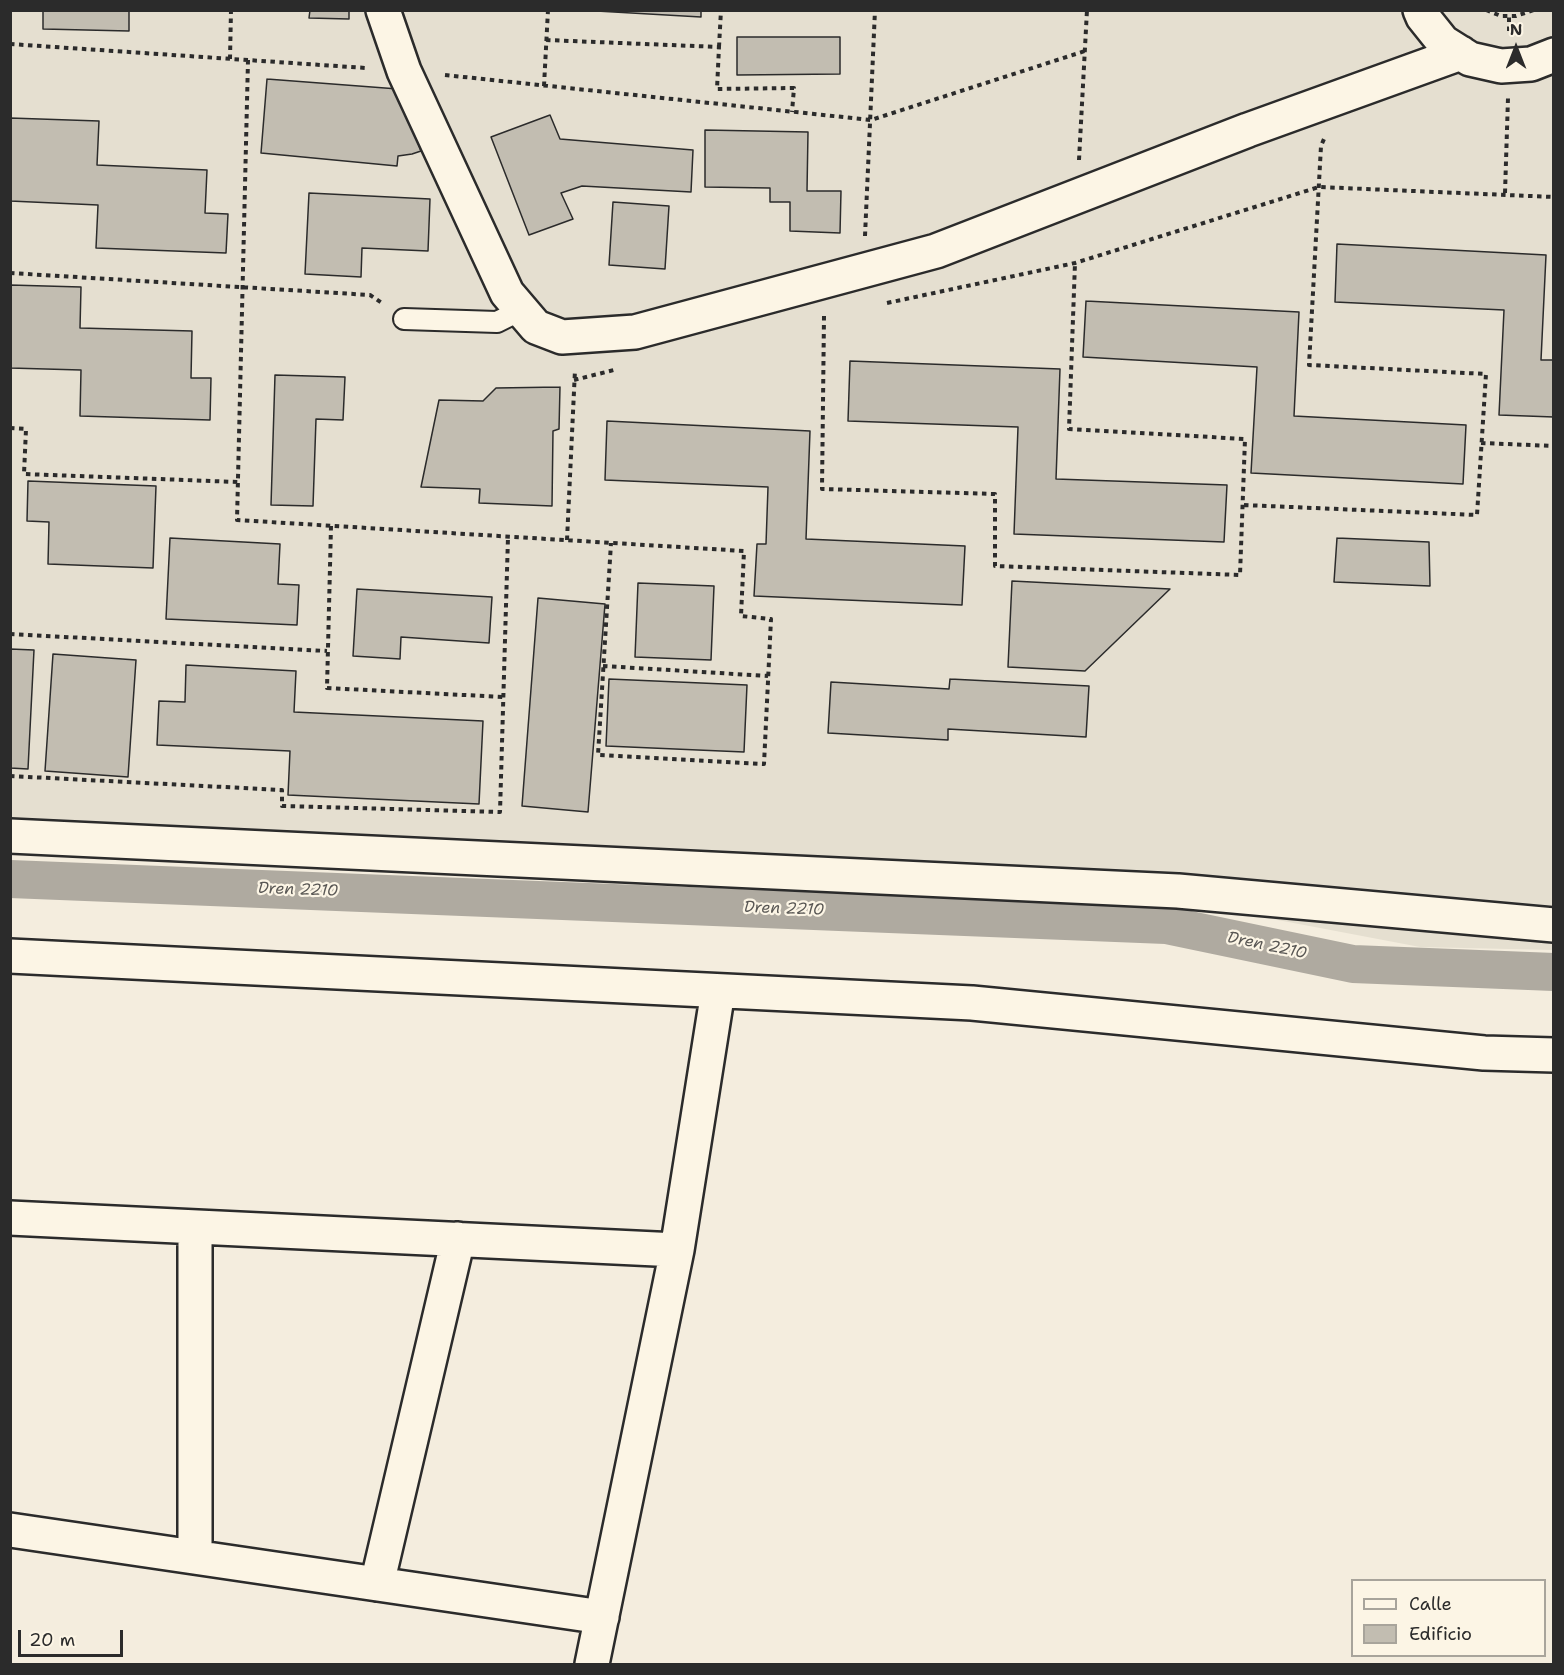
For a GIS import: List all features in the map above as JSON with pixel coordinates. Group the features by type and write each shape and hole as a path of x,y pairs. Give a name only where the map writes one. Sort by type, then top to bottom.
{"street":[{"path":"383,10 409,82 507,293 536,327 562,337 635,332 936,250 1461,53"},
{"path":"1420,10 1423,18 1443,42 1470,59 1509,66 1531,64 1554,55"},
{"path":"10,836 1178,891 1554,925"},
{"path":"10,956 972,1003 1472,1052 1554,1055"},
{"path":"592,1665 677,1250 718,991"},
{"path":"10,1218 677,1250"},
{"path":"195,1227 195,1557"},
{"path":"377,1584 458,1239"},
{"path":"10,1530 602,1617"}],"lane":[{"path":"404,319 497,322 521,310"}],"path":[{"path":"230,59 231,10"},
{"path":"544,86 548,10"},
{"path":"721,10 717,89 794,88 792,112"},
{"path":"863,270 875,10"},
{"path":"1076,196 1087,10"},
{"path":"1486,10 1501,16 1516,16 1534,10"},
{"path":"1505,194 1509,16"},
{"path":"546,40 719,47"},
{"path":"871,120 1085,51"},
{"path":"248,60 237,520 744,551 741,616 771,619 764,765 598,755 611,543"},
{"path":"1244,505 1477,515 1486,374 1310,365 1321,146 1347,94"},
{"path":"882,304 1075,263 1319,187 1554,197"},
{"path":"824,316 822,489 995,494 995,566 1240,575 1245,439 1070,429 1075,263"},
{"path":"10,273 370,296 404,319"},
{"path":"813,319 833,315"},
{"path":"567,540 577,336"},
{"path":"574,381 620,369"},
{"path":"10,429 26,429 24,474 238,482"},
{"path":"1481,443 1554,446"},
{"path":"331,526 327,688 503,697"},
{"path":"10,776 282,790 282,806 500,812 508,537"},
{"path":"10,634 327,651"},
{"path":"603,666 768,676"}],"shaded area":[{"path":"11,11 1553,11 1553,950 1420,947 1162,898 11,850"}],"building":[{"path":"43,10 129,10 129,31 43,29"},
{"path":"310,10 349,10 349,19 309,18"},
{"path":"579,10 701,10 701,17"},
{"path":"737,37 840,37 840,74 737,75"},
{"path":"267,79 398,89 421,151 398,156 397,166 261,153"},
{"path":"550,115 560,139 693,150 691,192 582,186 561,193 573,219 529,235 491,137"},
{"path":"10,118 99,121 97,165 207,170 205,213 228,214 226,253 96,248 98,205 10,201"},
{"path":"705,130 808,132 807,191 841,191 840,233 790,231 790,202 770,202 770,188 705,187"},
{"path":"309,193 430,199 428,251 362,248 361,277 305,274"},
{"path":"613,202 669,206 665,269 609,265"},
{"path":"1337,244 1546,255 1541,360 1554,360 1554,417 1499,415 1504,310 1335,302"},
{"path":"10,285 81,287 80,328 192,331 191,378 211,378 210,420 80,416 81,370 10,368"},
{"path":"1086,301 1299,312 1294,416 1466,425 1463,484 1251,473 1257,367 1083,357"},
{"path":"850,361 1060,369 1056,479 1227,485 1224,542 1014,534 1018,427 848,421"},
{"path":"275,375 345,377 343,420 316,419 313,506 271,505"},
{"path":"560,387 559,429 553,431 552,506 479,503 480,489 421,487 439,400 483,401 496,388"},
{"path":"607,421 810,431 806,539 965,546 962,605 754,596 757,544 766,544 768,487 605,480"},
{"path":"28,481 156,486 153,568 48,564 49,522 27,521"},
{"path":"170,538 280,544 278,584 299,585 297,625 166,619"},
{"path":"1337,538 1429,542 1430,586 1334,582"},
{"path":"1012,581 1170,589 1085,671 1008,667"},
{"path":"638,583 714,586 711,660 635,657"},
{"path":"357,589 492,597 489,643 401,637 400,659 353,656"},
{"path":"538,598 605,604 588,812 522,806"},
{"path":"10,649 34,650 28,769 10,768"},
{"path":"53,654 136,660 128,777 45,771"},
{"path":"186,665 296,671 294,712 483,721 479,804 288,795 290,751 157,745 159,701 185,702"},
{"path":"609,679 747,685 744,752 606,746"},
{"path":"950,679 1089,686 1086,737 948,729 948,740 828,733 831,682 949,689"}],"waterway":[{"name":"Dren 2210","path":"10,879 1166,925 1353,964 1554,972"}]}
